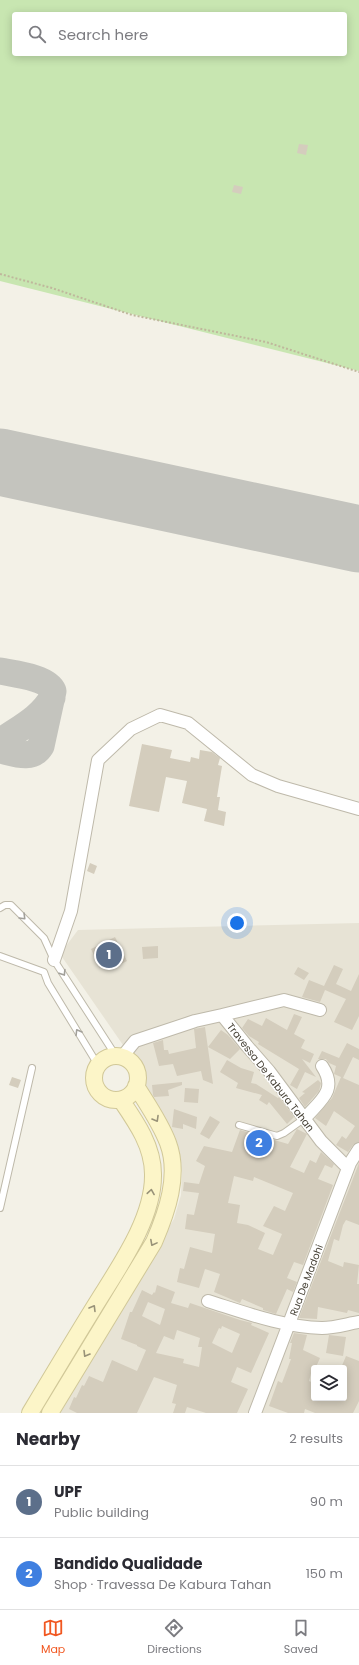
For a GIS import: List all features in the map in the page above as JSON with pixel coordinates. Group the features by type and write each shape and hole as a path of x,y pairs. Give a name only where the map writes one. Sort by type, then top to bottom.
{"street":[{"path":"54,960 71,912 98,760 131,728 160,715 188,723 252,774 278,786 359,809"},
{"path":"222,1015 284,1000 320,1010"},
{"name":"Travessa De Kabura Tahan","path":"119,1057 135,1041 195,1021 222,1015 321,1141 348,1168"},
{"path":"109,1057 119,1057 134,1066 138,1079 136,1086 132,1092 121,1100 103,1096 97,1090 94,1082 94,1073 98,1066 109,1057"},
{"path":"304,1118 328,1090 330,1082 328,1075 322,1066"},
{"path":"50,1413 154,1242 166,1212 171,1190 172,1169 168,1144 159,1123 136,1086"},
{"path":"30,1413 132,1243 148,1209 153,1175 151,1156 144,1136 121,1100"},
{"name":"Rua De Madohi","path":"255,1413 348,1168 359,1149"},
{"path":"208,1301 272,1322 324,1328 359,1322"}],"lane":[{"path":"0,908 5,905 11,905 44,938 54,960 119,1057"},
{"path":"0,956 44,972 48,983 98,1066"},
{"path":"0,1208 32,1068"},
{"path":"239,1125 277,1136 284,1133 304,1118"}],"path":[{"path":"0,274 52,288 132,315 266,342 359,372"}],"shaded area":[{"path":"359,923 359,1413 59,1413 115,1313 174,1219 181,1195 182,1172 167,1123 151,1102 141,1071 60,954 78,930"}],"green space":[{"path":"0,0 359,0 359,371 0,281"}],"building":[{"path":"299,144 308,145 306,155 297,153"},
{"path":"234,185 243,187 241,194 232,192"},
{"path":"142,744 172,750 170,758 190,762 191,757 199,759 200,750 212,752 220,758 218,765 222,766 217,797 220,797 218,810 226,812 224,826 204,821 207,809 182,803 187,781 166,777 159,812 129,806"},
{"path":"90,863 97,866 94,874 87,871"},
{"path":"115,937 127,961 115,967 111,962 100,968 91,949"},
{"path":"158,946 158,958 143,959 142,947"},
{"path":"334,965 343,969 336,984 351,991 359,974 359,1016 352,1030 334,1022 346,999 325,990 320,1002 302,997 309,980 324,986"},
{"path":"298,967 309,973 304,980 294,974"},
{"path":"294,1014 302,1017 294,1034 305,1040 301,1048 314,1054 310,1063 302,1059 316,1077 305,1072 297,1089 290,1085 299,1069 258,1044 259,1042 249,1036 242,1028 248,1019 262,1026 266,1018 287,1030"},
{"path":"205,1027 213,1084 203,1080 201,1071 177,1076 173,1064 159,1066 153,1043 163,1040 164,1050 168,1050 169,1054 196,1048 194,1029"},
{"path":"221,1030 228,1035 240,1049 230,1059 208,1047"},
{"path":"347,1043 359,1049 359,1060 353,1057 343,1078 359,1085 359,1142 353,1145 348,1152 336,1145 342,1136 346,1139 355,1126 334,1111 326,1126 315,1118 332,1098 341,1077 334,1074 336,1066 329,1063 326,1059 318,1059 322,1051 339,1058"},
{"path":"227,1060 241,1068 254,1072 251,1083 256,1084 278,1098 279,1097 294,1117 287,1124 269,1102 267,1105 259,1100 262,1095 236,1088 238,1083 220,1072"},
{"path":"12,1077 21,1080 18,1088 9,1085"},
{"path":"318,1080 321,1083 319,1091 305,1107 299,1098 305,1093 302,1092"},
{"path":"182,1082 182,1085 168,1090 169,1096 154,1097 153,1095 152,1085"},
{"path":"185,1088 199,1089 198,1103 184,1102"},
{"path":"174,1109 197,1117 196,1129 183,1124 183,1129 172,1127"},
{"path":"210,1116 220,1122 209,1139 200,1134"},
{"path":"297,1129 307,1134 290,1167 304,1173 310,1160 316,1163 321,1152 334,1164 332,1168 325,1165 318,1179 333,1185 303,1265 294,1262 287,1278 297,1282 293,1292 287,1289 276,1314 263,1310 263,1308 242,1299 240,1303 214,1292 220,1274 205,1269 199,1288 177,1282 180,1268 184,1269 190,1247 212,1253 215,1234 185,1229 187,1214 194,1215 199,1193 183,1191 184,1182 199,1184 205,1166 196,1161 204,1146 232,1152 240,1130 288,1144","holes":["234,1176 253,1181 254,1177 293,1193 285,1211 274,1206 263,1226 282,1234 273,1255 258,1249 265,1233 248,1225 237,1223 240,1205 228,1203"]},
{"path":"359,1163 359,1225 346,1220 343,1225 339,1241 334,1239 328,1261 343,1267 344,1262 359,1265 357,1284 359,1284 359,1313 348,1310 347,1313 318,1307 317,1319 299,1318"},
{"path":"157,1285 175,1292 171,1303 188,1308 190,1303 252,1323 251,1325 269,1333 251,1373 237,1367 231,1382 248,1389 237,1413 206,1413 187,1407 185,1413 173,1413 176,1404 172,1403 177,1385 154,1377 137,1413 77,1413 69,1409 74,1397 76,1398 82,1385 84,1386 89,1376 103,1382 112,1360 137,1371 146,1350 121,1339 130,1312 132,1312 142,1290 152,1295 154,1292 155,1293","holes":["148,1302 165,1309 160,1325 142,1316","222,1326 240,1334 232,1353 212,1343 219,1328 221,1329","177,1330 200,1338 198,1347 202,1347 199,1367 183,1363 184,1359 156,1353 164,1336 174,1340"]},
{"path":"294,1333 307,1335 303,1350 320,1358 317,1365 311,1365 309,1381 311,1382 311,1401 347,1401 347,1365 342,1365 346,1356 359,1361 359,1401 353,1413 315,1413 305,1409 304,1413 288,1413 269,1406 278,1381 282,1383 291,1359 289,1359 292,1343 290,1343"},
{"path":"329,1335 346,1337 343,1356 326,1353"}],"taxiway":[{"path":"0,671 37,679 50,686 53,691 41,746 37,751 28,755 22,755 0,750"},
{"path":"0,742 35,717 42,711 52,698"}],"runway":[{"path":"0,462 359,539"}],"place":[{"name":"UPF","path":"109,955"},
{"name":"Bandido Qualidade","path":"259,1143"}]}
